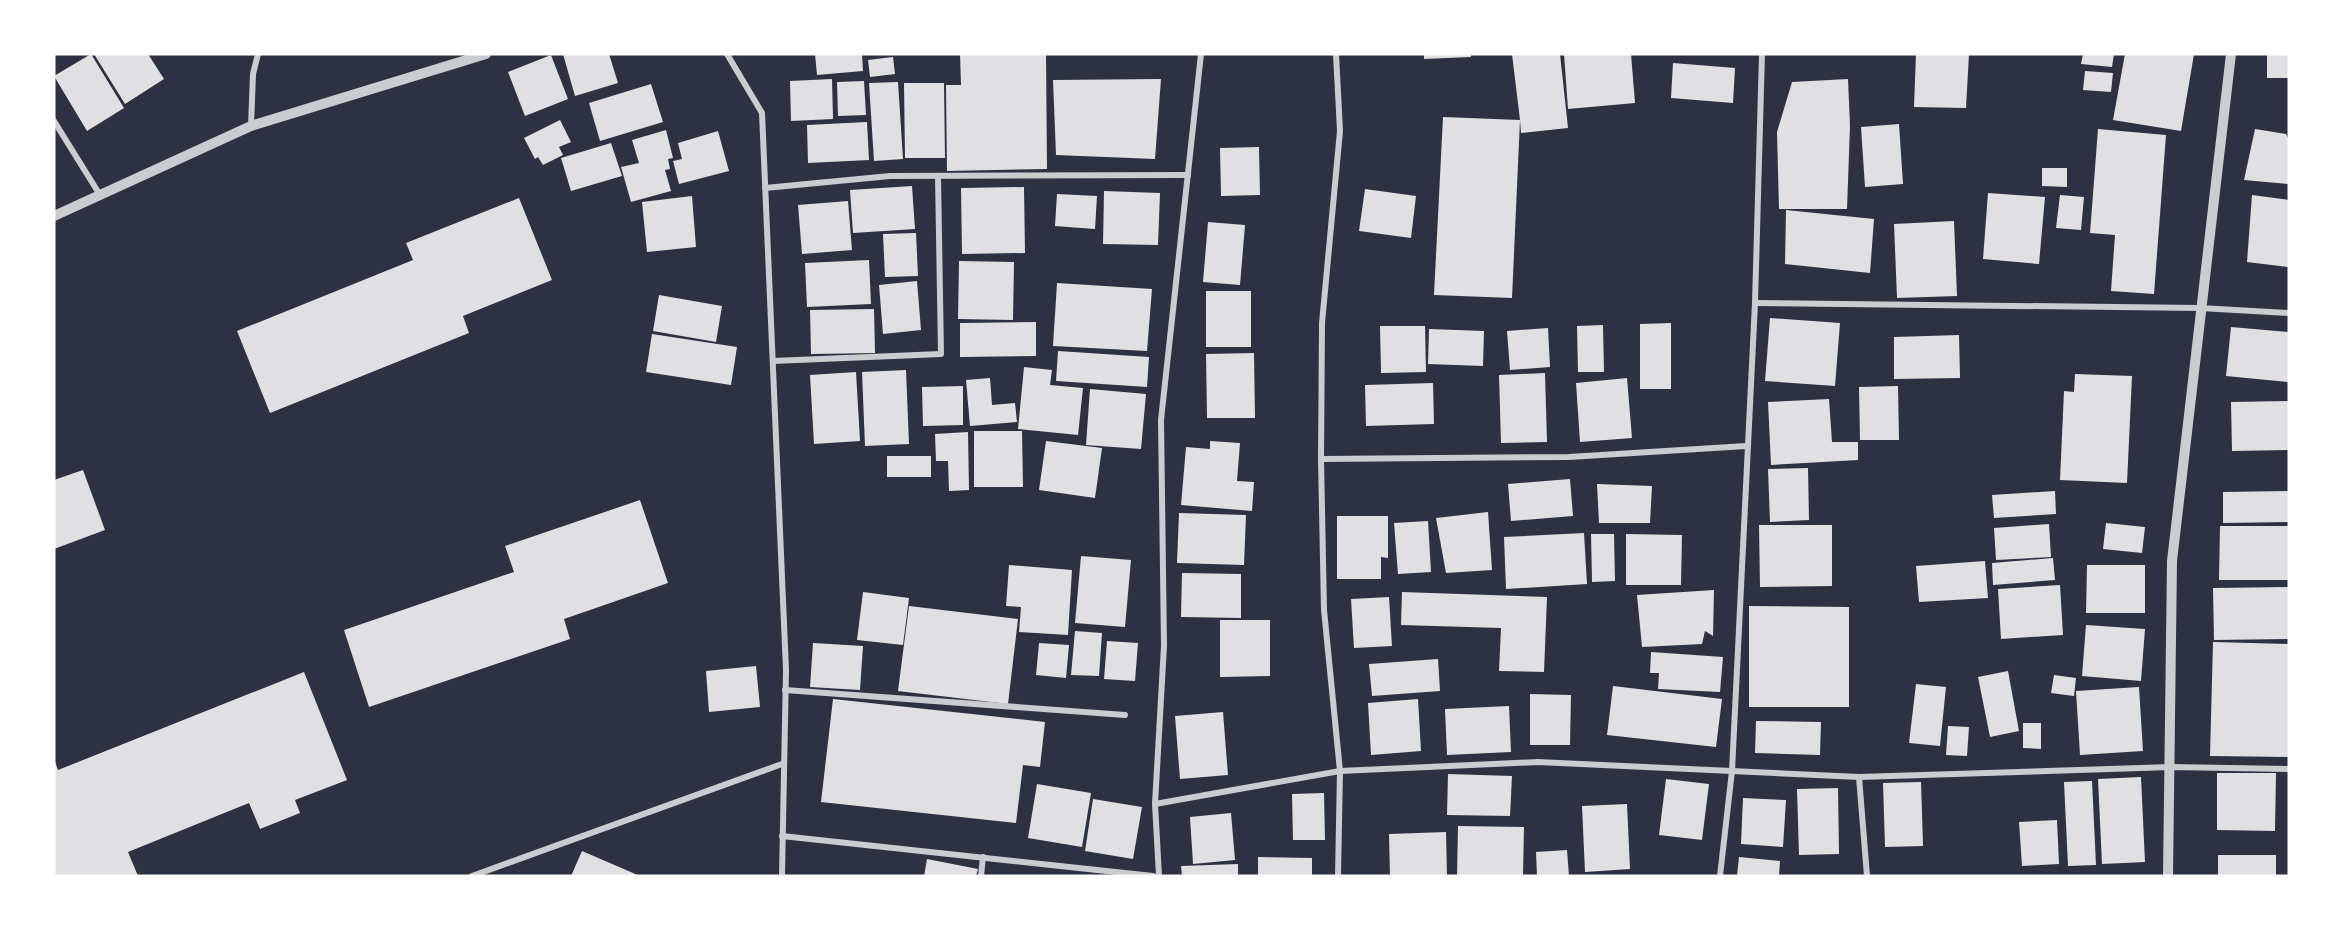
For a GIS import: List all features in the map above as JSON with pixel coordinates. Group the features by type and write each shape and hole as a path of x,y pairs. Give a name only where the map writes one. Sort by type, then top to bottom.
{"street":[{"path":"250,126 253,74 258,54"},
{"path":"54,216 250,126 486,54"},
{"path":"727,54 762,113 785,690 782,764 782,876"},
{"path":"1159,876 1155,804 1164,646 1161,420 1201,54"},
{"path":"1336,54 1340,131 1322,323 1321,459 1324,610 1340,771 1338,876"},
{"path":"1719,876 1732,771 1746,446 1755,303 1762,54"},
{"path":"2168,876 2172,561 2231,54"},
{"path":"54,121 100,195"},
{"path":"765,188 890,176 1188,175"},
{"path":"773,361 941,354 938,176"},
{"path":"1755,303 2200,308 2289,314"},
{"path":"1321,459 1569,457 1746,446"},
{"path":"785,690 1125,715"},
{"path":"1155,804 1340,771 1538,762 1859,777 2171,766 2289,769"},
{"path":"472,876 782,764"},
{"path":"1859,777 1867,876"},
{"path":"782,836 1153,876"},
{"path":"981,876 983,857"},
{"path":"489,870 495,876"}],"building":[{"path":"91,54 124,108 87,131 54,76"},
{"path":"94,54 148,54 164,79 125,104"},
{"path":"563,54 609,54 618,83 575,96"},
{"path":"815,54 862,54 863,71 817,75"},
{"path":"960,54 1046,54 1047,169 947,171 946,85 961,85"},
{"path":"1424,54 1471,54 1471,57 1424,59"},
{"path":"1512,54 1560,54 1568,128 1521,133"},
{"path":"1564,54 1631,54 1635,103 1568,109"},
{"path":"1916,54 1969,54 1966,108 1914,107"},
{"path":"2083,54 2114,54 2112,67 2081,64"},
{"path":"2125,54 2194,54 2181,131 2113,120"},
{"path":"2267,54 2289,54 2289,78 2267,78"},
{"path":"551,55 568,99 525,116 508,72"},
{"path":"893,57 895,74 870,77 868,60"},
{"path":"1673,63 1735,68 1733,103 1671,98"},
{"path":"2085,71 2113,73 2111,92 2083,90"},
{"path":"832,79 833,119 791,121 790,81"},
{"path":"1161,79 1155,159 1056,155 1053,80"},
{"path":"1848,79 1850,126 1847,209 1779,209 1777,132 1792,82"},
{"path":"864,81 866,115 838,116 837,82"},
{"path":"898,82 903,159 874,161 869,83"},
{"path":"904,83 944,83 945,158 905,158"},
{"path":"651,84 663,122 600,141 589,103"},
{"path":"1443,117 1520,120 1512,298 1434,295"},
{"path":"560,120 571,142 559,147 563,155 543,165 538,157 535,159 524,138"},
{"path":"867,122 869,160 808,163 807,125"},
{"path":"1899,124 1903,184 1865,187 1861,127"},
{"path":"2098,129 2166,135 2154,294 2111,291 2115,235 2090,233"},
{"path":"2255,129 2286,134 2289,140 2289,184 2244,180"},
{"path":"666,130 673,158 668,159 670,169 665,170 671,191 631,202 621,167 639,163 632,140"},
{"path":"718,131 729,171 679,184 673,161 682,159 678,143"},
{"path":"611,143 622,176 571,191 561,158"},
{"path":"1259,147 1260,195 1221,196 1220,148"},
{"path":"2042,168 2067,168 2067,187 2042,186"},
{"path":"912,186 915,229 853,233 850,190"},
{"path":"1024,187 1025,253 962,254 961,188"},
{"path":"1365,189 1416,196 1411,238 1359,231"},
{"path":"1104,191 1160,193 1158,245 1103,244"},
{"path":"1988,193 2045,197 2039,264 1983,259"},
{"path":"1057,194 1097,196 1095,229 1055,226"},
{"path":"2060,195 2084,197 2081,230 2056,228"},
{"path":"2252,195 2289,200 2289,267 2247,262"},
{"path":"692,196 696,247 647,252 642,202"},
{"path":"519,198 552,280 463,316 469,333 270,413 237,331 413,260 406,243"},
{"path":"848,201 852,250 802,254 798,205"},
{"path":"1786,210 1874,219 1870,273 1785,264"},
{"path":"1954,221 1957,296 1897,298 1894,224"},
{"path":"1208,222 1245,225 1240,285 1203,282"},
{"path":"916,233 918,276 885,277 883,234"},
{"path":"869,260 871,304 807,307 805,263"},
{"path":"959,261 1014,262 1013,320 958,319"},
{"path":"917,281 921,330 883,334 879,285"},
{"path":"1057,283 1152,289 1147,351 1053,346"},
{"path":"1206,291 1251,291 1251,347 1206,347"},
{"path":"659,295 722,306 716,342 653,331"},
{"path":"874,309 875,353 811,354 810,310"},
{"path":"1770,318 1840,323 1835,386 1765,381"},
{"path":"1036,322 1036,356 960,357 960,323"},
{"path":"1671,323 1671,389 1640,389 1640,324"},
{"path":"1603,325 1604,372 1578,372 1577,326"},
{"path":"1380,326 1425,326 1426,372 1381,373"},
{"path":"2231,327 2289,332 2289,382 2226,376"},
{"path":"1548,328 1550,367 1510,370 1507,331"},
{"path":"1429,329 1484,331 1483,366 1428,364"},
{"path":"652,334 737,347 731,385 646,372"},
{"path":"1959,335 1960,378 1894,379 1894,337"},
{"path":"1058,351 1149,357 1147,387 1056,381"},
{"path":"1254,353 1255,418 1207,418 1206,354"},
{"path":"1024,367 1052,370 1050,385 1083,388 1078,435 1018,429"},
{"path":"906,370 909,444 865,446 862,372"},
{"path":"856,372 860,441 814,444 810,375"},
{"path":"1545,373 1547,442 1501,443 1499,375"},
{"path":"2075,374 2132,376 2127,483 2060,480 2064,391 2074,392"},
{"path":"990,378 992,405 1015,403 1017,422 970,426 966,380"},
{"path":"1627,378 1632,438 1580,442 1576,383"},
{"path":"1433,383 1434,424 1366,426 1365,385"},
{"path":"963,386 963,425 923,426 922,387"},
{"path":"1898,386 1899,440 1860,440 1859,387"},
{"path":"1090,389 1146,394 1141,449 1086,445"},
{"path":"1829,399 1832,442 1858,442 1858,460 1771,465 1768,402"},
{"path":"2289,401 2289,450 2232,451 2231,402"},
{"path":"974,431 1022,431 1023,487 974,487"},
{"path":"968,432 969,490 949,491 948,461 936,461 935,434"},
{"path":"1046,441 1102,448 1095,498 1039,490"},
{"path":"1210,441 1240,443 1237,481 1254,482 1252,511 1181,505 1186,447 1210,449"},
{"path":"887,456 931,456 931,477 887,477"},
{"path":"1808,468 1809,520 1770,522 1768,469"},
{"path":"83,470 105,530 54,549 54,480"},
{"path":"1570,479 1573,516 1511,521 1508,484"},
{"path":"1597,484 1652,486 1650,523 1599,523"},
{"path":"2055,491 2056,514 1994,518 1992,495"},
{"path":"2289,491 2289,522 2223,523 2223,492"},
{"path":"640,500 668,583 564,619 570,639 369,707 344,630 514,572 505,546"},
{"path":"1488,512 1492,570 1446,573 1436,518"},
{"path":"1179,513 1246,515 1244,565 1177,563"},
{"path":"1337,516 1388,516 1388,558 1381,557 1381,579 1337,579"},
{"path":"1428,521 1431,572 1398,574 1394,523"},
{"path":"2106,523 2145,527 2142,553 2103,549"},
{"path":"2049,524 2051,557 1996,560 1994,528"},
{"path":"1759,525 1832,525 1832,586 1760,587"},
{"path":"2220,526 2289,526 2289,580 2219,580"},
{"path":"1584,533 1587,584 1506,589 1504,537"},
{"path":"1591,534 1614,534 1615,581 1592,582"},
{"path":"1626,534 1682,535 1681,585 1626,585"},
{"path":"1081,556 1131,560 1125,627 1075,623"},
{"path":"2053,558 2055,580 1993,585 1992,563"},
{"path":"1985,561 1988,598 1919,602 1916,566"},
{"path":"1009,565 1072,570 1068,635 1019,632 1021,607 1006,606"},
{"path":"2087,565 2145,565 2145,613 2086,613"},
{"path":"1182,573 1241,574 1241,618 1181,617"},
{"path":"2060,585 2063,635 2001,639 1998,589"},
{"path":"2289,587 2289,639 2214,640 2213,588"},
{"path":"1714,590 1713,636 1705,631 1702,644 1642,647 1637,595"},
{"path":"863,592 909,598 903,645 857,640"},
{"path":"1402,592 1547,597 1544,672 1499,671 1501,628 1401,625"},
{"path":"1389,597 1392,646 1354,648 1351,599"},
{"path":"909,606 1018,619 1008,704 898,691"},
{"path":"1749,606 1849,607 1849,707 1749,707"},
{"path":"1220,620 1270,620 1270,676 1220,677"},
{"path":"2086,625 2145,629 2141,681 2082,676"},
{"path":"1075,631 1102,633 1099,676 1071,675"},
{"path":"1107,641 1138,643 1135,681 1104,679"},
{"path":"2213,642 2289,644 2289,757 2210,756"},
{"path":"813,643 863,646 860,690 810,687"},
{"path":"1039,643 1069,645 1066,678 1036,675"},
{"path":"1651,652 1723,657 1720,692 1658,689 1659,673 1650,673"},
{"path":"1438,659 1440,691 1372,696 1369,664"},
{"path":"756,666 760,707 709,712 706,671"},
{"path":"2008,671 2019,731 1990,737 1978,677"},
{"path":"304,672 347,780 295,800 300,813 260,829 249,803 128,852 138,876 54,876 54,759 58,770"},
{"path":"2054,675 2076,678 2074,696 2051,693"},
{"path":"1916,684 1946,687 1940,746 1909,743"},
{"path":"1613,686 1722,699 1716,747 1607,735"},
{"path":"2139,687 2143,751 2080,755 2076,691"},
{"path":"1530,694 1571,695 1570,745 1530,745"},
{"path":"833,699 1045,722 1040,767 1023,765 1016,823 821,802"},
{"path":"1418,699 1421,751 1371,755 1368,703"},
{"path":"1509,706 1511,752 1447,755 1445,709"},
{"path":"1223,712 1228,775 1180,779 1175,716"},
{"path":"1756,721 1821,722 1820,755 1755,753"},
{"path":"2023,723 2041,723 2041,749 2023,748"},
{"path":"1948,726 1969,727 1967,756 1946,755"},
{"path":"2217,773 2276,773 2275,831 2217,830"},
{"path":"1448,774 1512,776 1510,816 1447,815"},
{"path":"2141,777 2145,862 2102,864 2098,779"},
{"path":"1666,779 1709,784 1702,840 1659,835"},
{"path":"2092,781 2096,865 2068,866 2064,782"},
{"path":"1921,782 1923,846 1885,847 1883,783"},
{"path":"1037,784 1091,793 1082,847 1028,838"},
{"path":"1838,788 1839,854 1799,855 1797,789"},
{"path":"1324,793 1325,840 1293,840 1292,794"},
{"path":"1743,798 1786,800 1783,847 1741,844"},
{"path":"1093,799 1142,807 1133,859 1085,851"},
{"path":"1627,804 1630,869 1585,872 1582,806"},
{"path":"1231,813 1235,860 1193,864 1190,817"},
{"path":"2057,820 2059,864 2022,866 2019,822"},
{"path":"1458,826 1524,827 1523,876 1457,876"},
{"path":"1446,832 1447,876 1390,876 1389,834"},
{"path":"1567,850 1569,876 1537,876 1536,852"},
{"path":"582,851 640,876 571,876"},
{"path":"2218,855 2276,855 2276,876 2218,876"},
{"path":"1258,857 1312,858 1312,876 1258,876"},
{"path":"1739,857 1780,861 1779,876 1737,876"},
{"path":"927,859 978,869 976,876 924,876"},
{"path":"1238,864 1238,876 1182,876 1181,866"}]}
